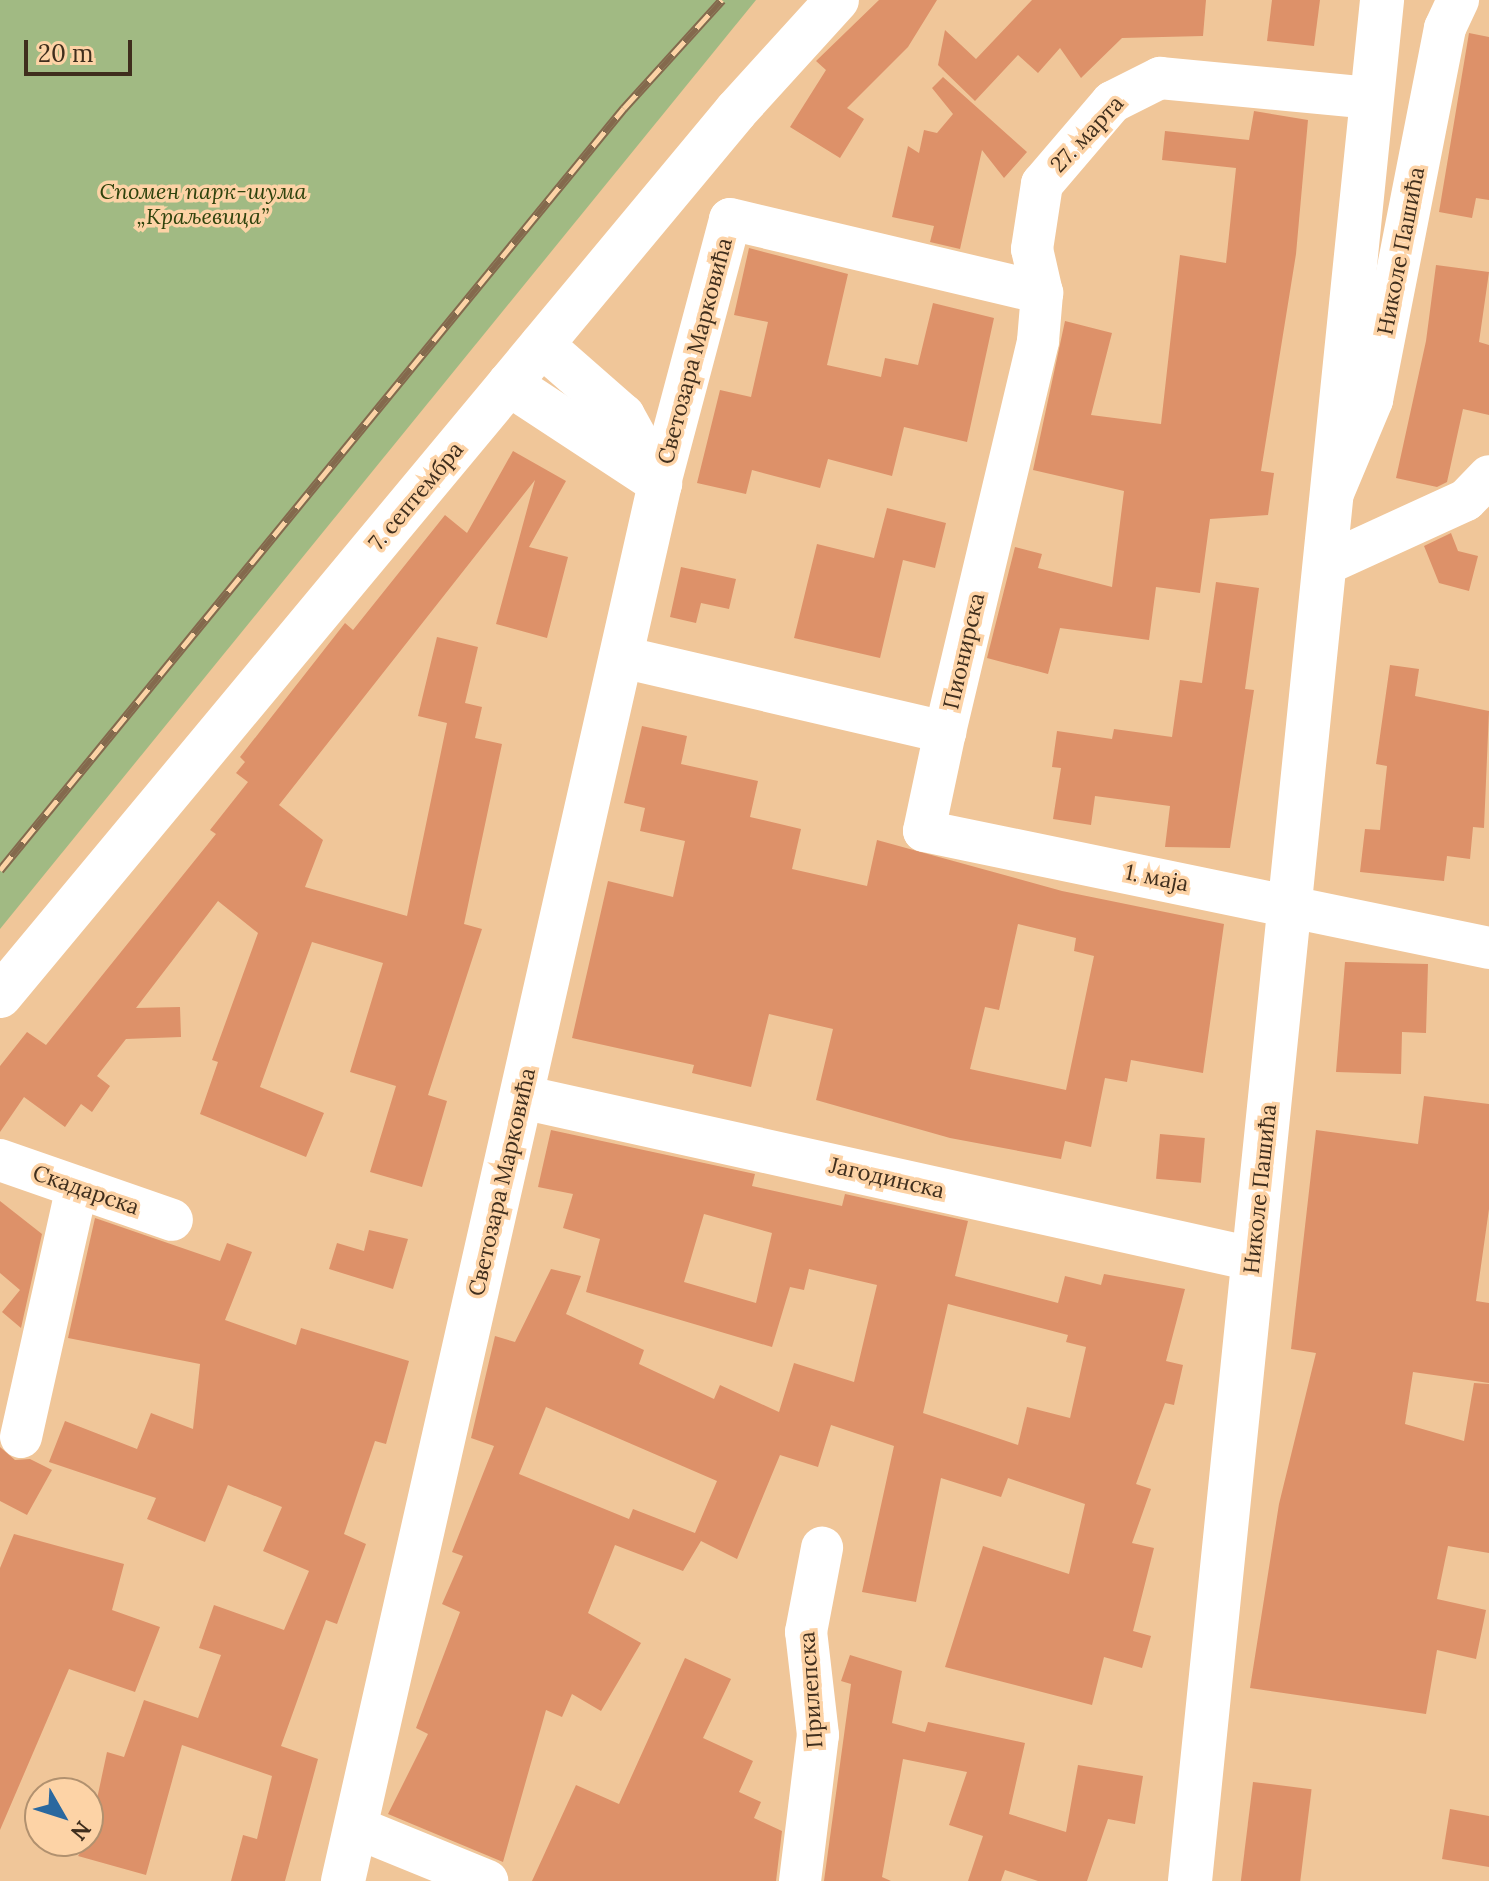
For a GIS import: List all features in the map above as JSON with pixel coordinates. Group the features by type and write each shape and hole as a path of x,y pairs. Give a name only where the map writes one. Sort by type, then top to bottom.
{"street":[{"name":"7. септембра","path":"0,996 509,384 837,0"},
{"name":"Николе Пашића","path":"1190,1881 1287,907 1382,0"},
{"name":"Николе Пашића","path":"1331,497 1372,400 1445,28 1458,0"},
{"name":"27. марта","path":"1042,293 1032,249 1042,184 1071,145 1133,87 1181,76 1372,98"},
{"name":"Светозара Марковића","path":"343,1881 660,483 730,219 1042,293"},
{"name":"Пионирска","path":"622,657 945,732 1038,341 1042,293"},
{"name":"Светозара Марковића","path":"542,345 623,416 660,483"},
{"name":"Светозара Марковића","path":"509,384 660,483"},
{"path":"1324,565 1466,500 1489,476"},
{"name":"1. маја","path":"945,732 924,831 1489,948"},
{"name":"Јагодинска","path":"522,1097 1253,1259"},
{"name":"Скадарска","path":"0,1160 172,1220"},
{"path":"21,1437 77,1187"},
{"name":"Прилепска","path":"800,1881 818,1735 806,1632 822,1548"},
{"path":"355,1827 487,1881"}],"green space":[{"name":"Спомен парк-шума „Краљевица”","path":"0,0 756,0 0,929"}],"building":[{"path":"879,0 937,0 908,47 847,108 864,119 840,158 790,127 826,70 816,61"},
{"path":"1032,0 1206,0 1203,36 1122,38 1081,78 1060,48 1038,73 1018,55 975,101 938,65 945,30 976,59"},
{"path":"1272,0 1320,0 1314,46 1267,41"},
{"path":"1469,33 1489,37 1489,200 1476,198 1472,218 1439,212"},
{"path":"943,77 1027,152 1004,178 982,150 960,249 930,242 934,226 892,217 908,146 919,153 924,130 937,133 953,114 932,88"},
{"path":"1254,111 1308,120 1296,254 1261,471 1274,473 1268,515 1210,519 1200,593 1156,587 1149,640 1060,628 1048,674 987,658 1015,547 1042,554 1038,568 1112,587 1124,491 1033,470 1065,321 1112,333 1091,415 1161,424 1180,255 1226,263 1236,168 1162,160 1165,131 1249,140"},
{"path":"749,248 848,274 827,365 881,377 885,358 918,365 933,303 994,318 967,442 904,427 892,476 828,459 820,488 752,470 746,494 697,483 720,390 751,397 768,322 734,315"},
{"path":"1436,265 1489,272 1479,342 1489,345 1489,415 1463,409 1447,482 1437,487 1396,478 1426,341"},
{"path":"513,451 566,481 529,547 568,557 547,638 496,624 535,480 279,805 323,840 305,887 407,916 447,723 418,716 437,637 478,647 465,703 482,707 475,738 502,744 464,924 482,929 428,1095 447,1101 422,1187 370,1172 396,1086 350,1072 383,963 312,942 260,1087 324,1113 306,1157 200,1114 218,1062 212,1060 258,933 218,901 136,1008 180,1007 181,1037 126,1039 97,1076 110,1086 92,1112 81,1104 65,1127 24,1097 0,1132 0,1066 27,1032 46,1045 216,834 210,830 248,782 236,773 245,762 240,757 345,623 353,630 445,515 467,533"},
{"path":"887,508 946,523 935,568 903,560 880,658 794,638 817,544 874,558"},
{"path":"1451,533 1458,551 1478,556 1469,591 1439,583 1424,546"},
{"path":"681,567 736,579 729,609 701,603 696,623 670,617"},
{"path":"1216,582 1259,588 1245,689 1254,690 1230,848 1165,847 1170,806 1095,796 1091,825 1053,819 1061,768 1052,767 1057,731 1112,739 1114,729 1172,737 1180,680 1202,683"},
{"path":"1390,665 1419,669 1415,696 1489,711 1484,828 1473,827 1470,859 1447,856 1444,881 1360,872 1365,829 1380,830 1387,766 1376,764"},
{"path":"642,726 687,736 681,764 758,781 750,817 801,829 792,869 867,886 877,840 1062,891 1224,924 1203,1073 1131,1060 1127,1082 1105,1078 1091,1147 1065,1141 1061,1159 950,1138 816,1100 833,1029 769,1014 751,1087 692,1073 694,1065 572,1038 608,881 673,897 685,841 640,831 645,808 624,803","holes":["1018,924 1076,938 1074,951 1094,956 1066,1090 970,1069 985,1007 999,1010"]},
{"path":"1345,962 1428,964 1426,1033 1402,1032 1401,1074 1336,1072"},
{"path":"1424,1096 1489,1104 1489,1209 1476,1301 1489,1303 1489,1383 1413,1372 1405,1424 1464,1441 1474,1383 1489,1384 1489,1553 1448,1546 1437,1599 1486,1610 1476,1659 1437,1650 1426,1714 1250,1688 1279,1504 1316,1353 1291,1349 1316,1130 1418,1144"},
{"path":"551,1130 755,1174 752,1186 842,1206 845,1194 968,1221 955,1276 1058,1303 1065,1276 1101,1285 1104,1274 1185,1289 1166,1361 1183,1365 1174,1405 1165,1403 1136,1484 1151,1489 1132,1543 1154,1548 1133,1631 1151,1636 1142,1668 1104,1657 1092,1705 945,1667 983,1546 1069,1574 1085,1504 1008,1478 1001,1497 941,1478 916,1602 862,1592 894,1446 831,1425 818,1467 780,1455 737,1559 701,1541 683,1571 615,1545 588,1613 641,1643 601,1711 572,1694 562,1717 546,1710 503,1862 388,1814 428,1734 416,1728 460,1612 442,1604 463,1556 452,1552 494,1446 471,1438 495,1336 515,1342 551,1269 581,1276 566,1314 644,1350 639,1364 714,1399 720,1385 779,1412 794,1363 854,1382 877,1285 809,1269 804,1290 790,1287 772,1347 586,1292 600,1239 563,1228 573,1194 538,1187","holes":["704,1214 772,1233 756,1303 684,1282","948,1304 1068,1335 1066,1342 1086,1347 1070,1418 1027,1407 1018,1445 923,1413","546,1407 717,1481 695,1533 633,1509 629,1519 519,1474"]},
{"path":"1160,1134 1205,1138 1201,1183 1156,1179"},
{"path":"0,1201 42,1234 21,1328 2,1312 20,1290 0,1273"},
{"path":"95,1218 220,1261 227,1243 252,1252 225,1320 296,1345 301,1328 409,1361 386,1444 375,1441 344,1534 366,1544 337,1624 326,1620 281,1746 318,1759 285,1881 231,1881 243,1835 257,1839 272,1776 182,1745 146,1875 82,1857 104,1857 102,1777 107,1752 124,1757 144,1700 198,1718 221,1655 199,1648 214,1605 284,1630 309,1571 263,1551 282,1507 228,1485 205,1542 147,1519 156,1498 49,1462 65,1421 137,1449 151,1413 193,1429 200,1364 68,1338"},
{"path":"369,1230 408,1239 393,1289 329,1269 337,1243 364,1251"},
{"path":"0,1447 15,1460 30,1459 52,1470 27,1515 0,1501"},
{"path":"14,1534 124,1564 112,1610 160,1627 135,1692 69,1669 0,1830 0,1568"},
{"path":"850,1655 902,1671 892,1723 925,1732 928,1722 1025,1743 1009,1814 1066,1832 1078,1765 1143,1776 1135,1824 1108,1819 1087,1881 1038,1881 1005,1870 1001,1881 968,1881 983,1836 949,1825 967,1772 903,1759 882,1877 891,1881 824,1881 851,1684 841,1681"},
{"path":"685,1658 731,1679 703,1738 753,1761 739,1792 761,1802 754,1818 782,1831 776,1881 532,1881 576,1785 619,1804"},
{"path":"1253,1782 1312,1789 1300,1881 1241,1881"},
{"path":"1450,1809 1489,1816 1489,1867 1442,1859"}],"railway":[{"path":"0,870 624,108 722,0"}]}
